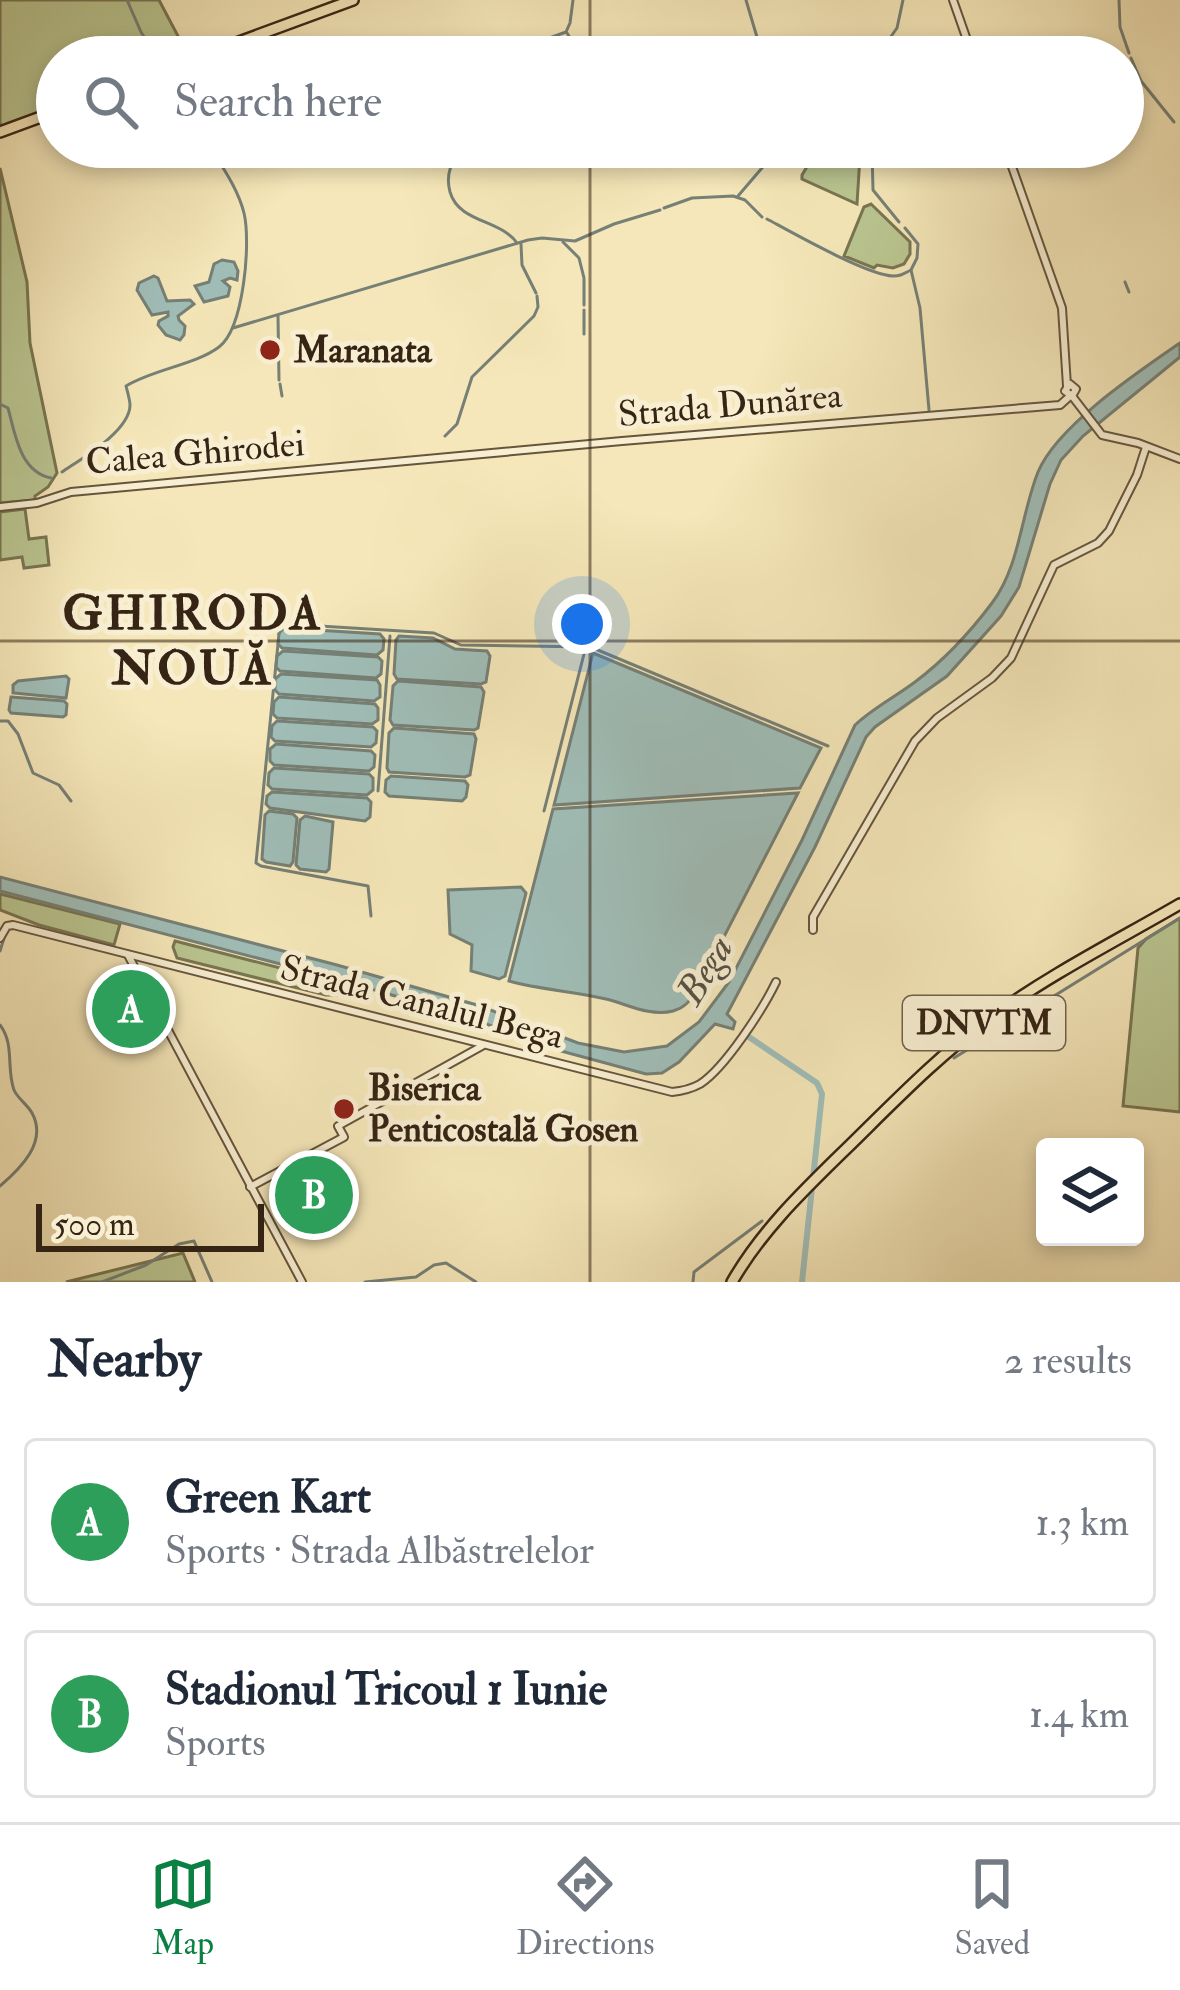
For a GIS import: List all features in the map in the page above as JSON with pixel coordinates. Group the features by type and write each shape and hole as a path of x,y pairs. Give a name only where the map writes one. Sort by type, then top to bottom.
{"main road":[{"path":"256,36 353,0"},
{"path":"267,36 364,0"},
{"path":"0,134 36,121"},
{"name":"DNVTM","path":"732,1282 756,1243 800,1193 986,1021 1180,904"}],"street":[{"path":"953,0 966,36"},
{"path":"1012,168 1062,308 1071,394 1108,437 1180,459"},
{"name":"Strada Dunărea","path":"398,462 1060,405 1071,394"},
{"path":"813,930 813,917 908,752 932,722 1011,658 1052,568 1099,543 1109,531 1146,447"},
{"name":"Calea Ghirodei","path":"0,507 38,503 71,492 398,462"},
{"name":"Strada Canalul Bega","path":"0,938 13,925 663,1090 685,1090 712,1073 759,1014 776,982"},
{"path":"128,955 302,1282"},
{"path":"250,1187 344,1137 338,1126 482,1046"}],"green space":[{"path":"0,0 159,0 178,36 36,36 36,124 0,137"},
{"path":"0,168 27,282 30,343 57,473 35,500 0,503"},
{"path":"806,168 859,168 857,204 802,179"},
{"path":"871,204 910,242 904,264 874,268 844,256 864,207"},
{"path":"25,509 29,539 46,537 49,565 24,568 22,557 0,560 0,512"},
{"path":"0,894 120,924 114,945 0,910"},
{"path":"1180,918 1180,1112 1123,1106 1138,948"},
{"path":"175,941 350,986 350,991 326,995 177,958"},
{"path":"312,1158 344,1217 316,1232 284,1173"},
{"path":"183,1253 195,1282 66,1282"}],"water":[{"path":"234,262 237,280 223,281 230,287 228,296 204,302 195,286 209,282 214,264"},
{"path":"154,276 167,301 194,304 178,316 185,326 180,340 166,335 158,325 168,312 152,315 137,290 139,283"},
{"path":"1180,343 1180,357 1083,436 1061,460 1019,587 1001,616 947,676 866,737 815,847 727,1014 735,1022 733,1029 715,1024 662,1073 646,1074 550,1048 473,1019 334,978 0,891 0,877 337,965 477,1005 578,1043 624,1052 667,1046 699,1022 729,982 855,725 936,665 992,603 1009,573 1032,488 1048,454 1100,401"},
{"path":"284,628 380,634 383,650 377,655 282,648 279,633"},
{"path":"399,636 433,638 455,649 487,651 486,682 397,679"},
{"path":"283,651 378,657 381,674 376,678 280,671 277,656"},
{"path":"593,653 821,748 800,788 554,805"},
{"path":"281,674 377,680 380,697 374,701 279,694 275,679"},
{"path":"66,676 66,698 13,693 18,681"},
{"path":"398,681 481,687 478,728 393,725 393,686"},
{"path":"11,697 64,701 66,715 11,713"},
{"path":"279,697 375,704 378,720 372,724 277,718 274,702"},
{"path":"277,721 373,727 376,743 371,747 275,741 272,726"},
{"path":"394,728 474,734 470,775 389,772 389,733"},
{"path":"276,744 371,751 374,767 369,771 274,765 270,749"},
{"path":"274,768 369,774 373,790 367,795 272,789 269,773"},
{"path":"391,776 465,781 466,797 462,801 389,796 386,780"},
{"path":"272,792 367,798 370,817 365,821 270,808 267,796"},
{"name":"Bega","path":"798,793 695,993 683,1006 647,1011 509,981 553,809"},
{"path":"269,811 297,818 290,866 262,859"},
{"path":"305,816 333,822 326,872 296,865 300,820"},
{"path":"521,887 526,893 505,976 499,979 471,971 472,945 450,934 448,890"}],"waterway":[{"path":"127,0 144,36"},
{"path":"555,36 566,32 573,0"},
{"path":"746,0 757,36"},
{"path":"891,36 903,0"},
{"path":"1119,0 1123,36"},
{"path":"1144,85 1174,122"},
{"path":"62,472 122,425 130,405 126,386 209,353 228,337 244,284 246,226 223,168"},
{"path":"450,168 450,192 462,210 501,229 517,243"},
{"path":"738,196 762,168"},
{"path":"872,168 873,190 899,222"},
{"path":"664,208 692,198 733,196 745,200 762,217"},
{"path":"233,328 528,240 575,241 660,210"},
{"path":"767,219 849,261 893,276 911,270 917,258 918,244 905,228"},
{"path":"563,242 579,258 584,305"},
{"path":"521,244 522,265 536,293"},
{"path":"911,270 920,308 929,410"},
{"path":"1125,282 1129,292"},
{"path":"445,436 457,424 472,377 534,316 537,296"},
{"path":"584,310 584,334"},
{"path":"278,316 279,380"},
{"path":"280,384 282,396"},
{"path":"0,404 8,408 26,460 51,478"},
{"path":"279,634 287,624 434,633 461,645 591,647"},
{"path":"378,791 390,636"},
{"path":"278,644 256,863 368,886 371,916"},
{"path":"593,648 828,746"},
{"path":"544,811 584,654"},
{"path":"0,721 8,721 18,734 33,773 59,785 71,801"},
{"path":"954,1058 1180,918"},
{"path":"0,951 4,938"},
{"path":"0,1025 7,1040 14,1090 32,1113 37,1134 23,1163 0,1186"},
{"path":"746,1035 817,1083 822,1094 802,1282"},
{"path":"920,1071 935,1057"},
{"path":"693,1282 694,1272 762,1221"},
{"path":"102,1282 194,1241 212,1282"},
{"path":"365,1282 416,1277 446,1263 476,1282"}],"place":[{"name":"Maranata","path":"270,350"},
{"name":"Green Kart","path":"131,1009"},
{"name":"Biserica Penticostală Gosen","path":"344,1109"},
{"name":"Stadionul Tricoul 1 Iunie","path":"314,1195"}],"district":[{"name":"GHIRODA NOUĂ","path":"193,642"}]}
